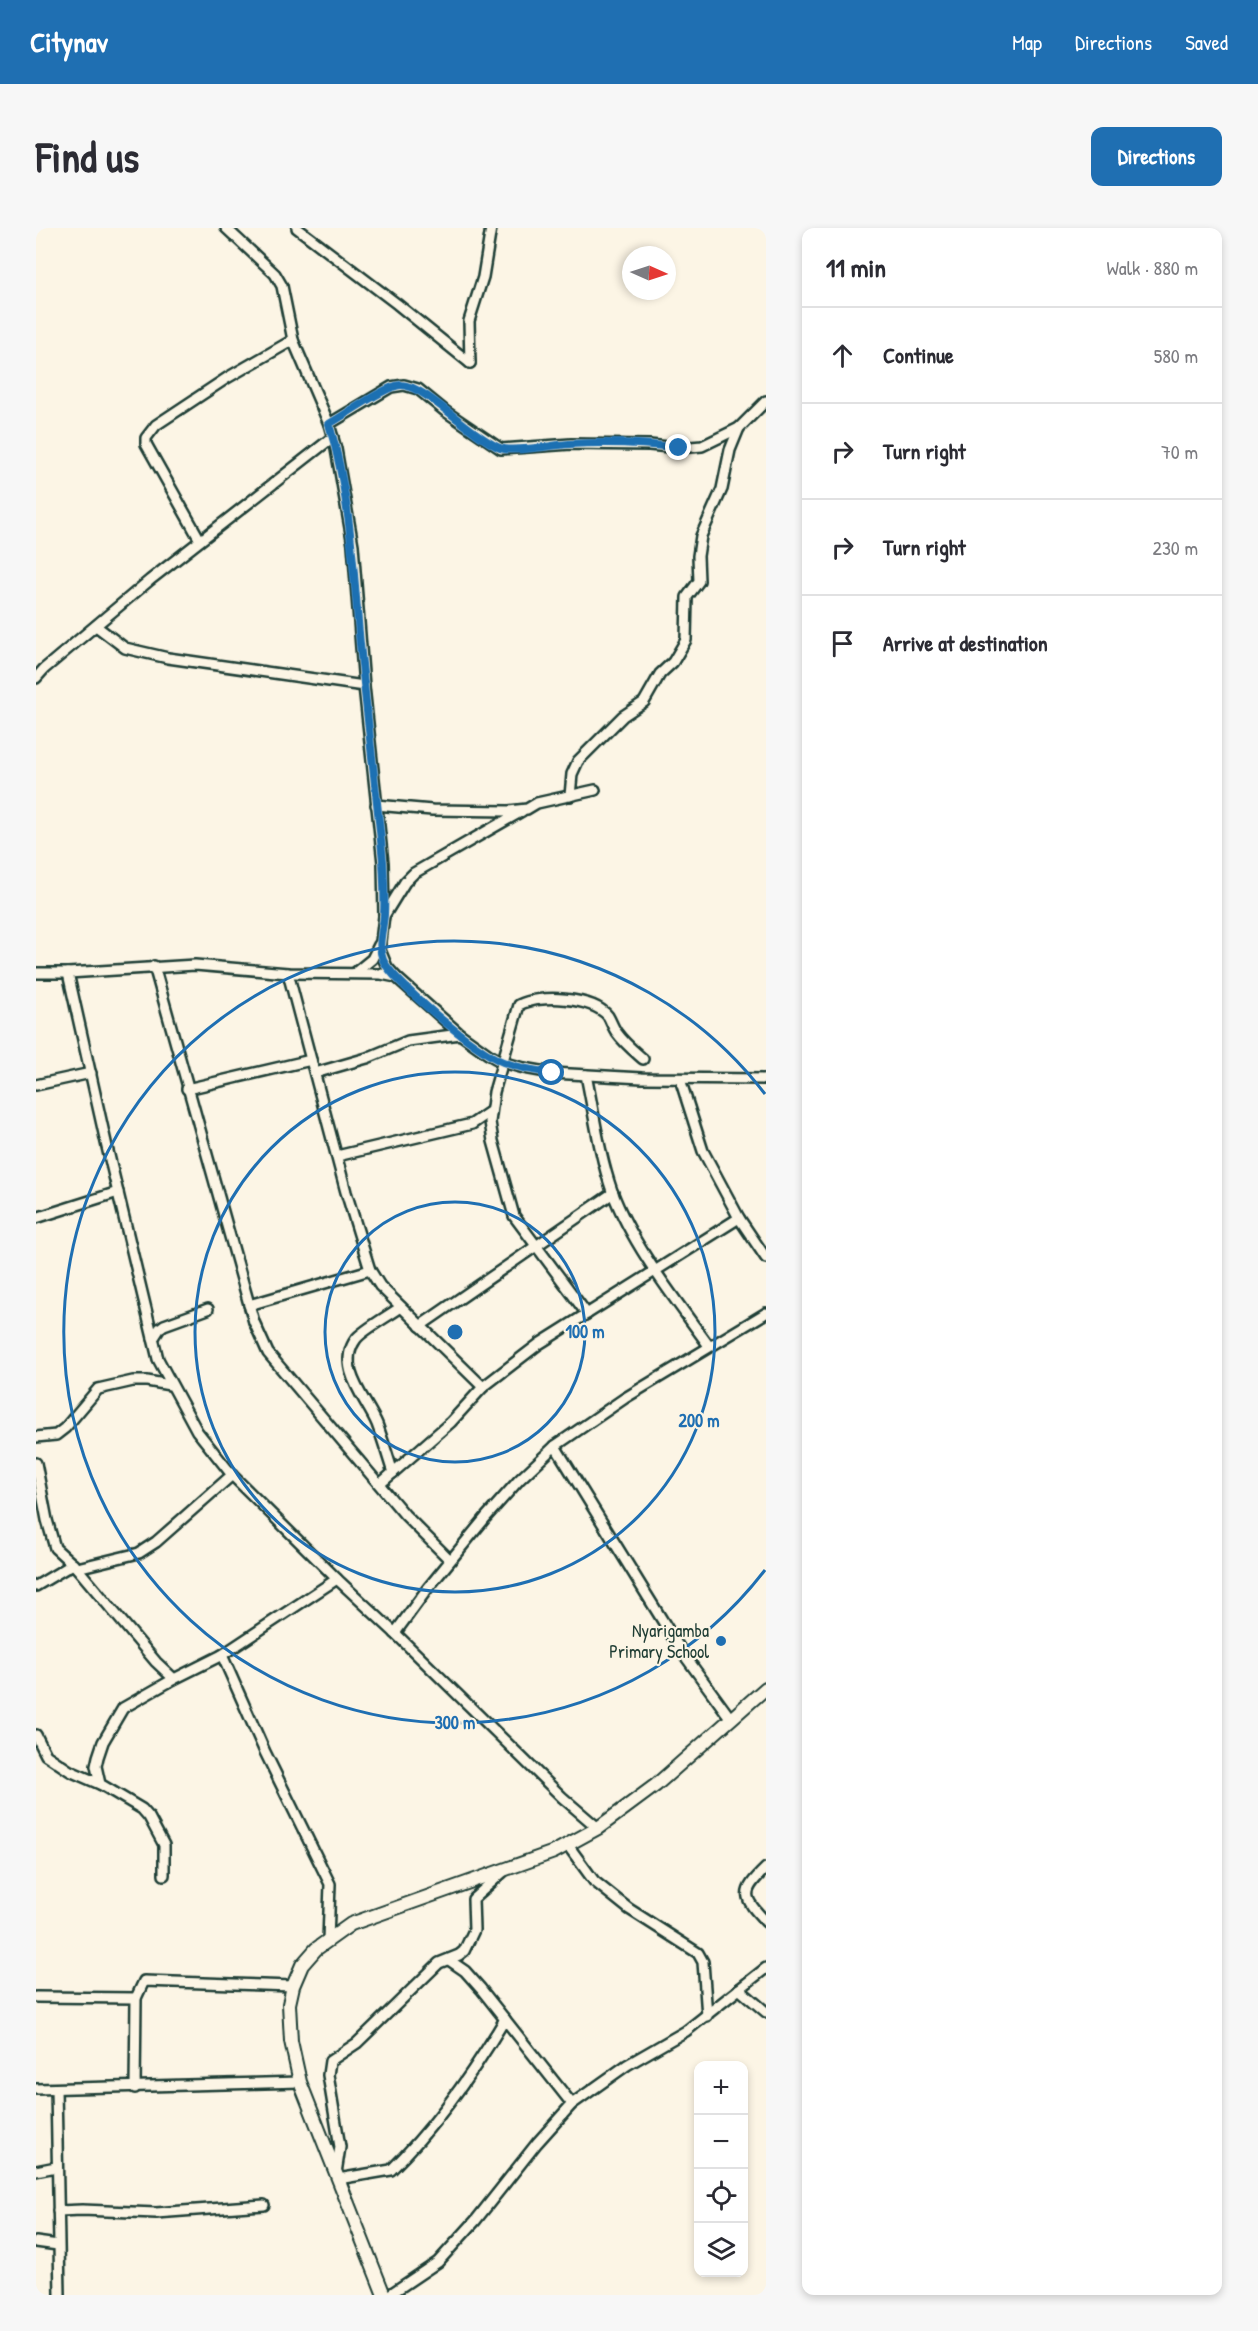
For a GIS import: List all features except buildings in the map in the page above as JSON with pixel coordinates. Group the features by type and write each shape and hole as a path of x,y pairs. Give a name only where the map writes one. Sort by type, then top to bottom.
{"street":[{"path":"226,228 275,274 282,286 293,340 333,437 353,545 364,686 383,863 384,916 380,943 372,960 356,972"},
{"path":"297,228 397,303 470,363 469,321 483,277 491,228"},
{"path":"200,540 146,444 146,438 156,425 227,378 293,340"},
{"path":"329,424 391,387 404,385 418,389 445,411 497,447 504,449 571,444 649,445 679,448 702,446 739,428 766,401"},
{"path":"570,796 572,774 578,761 624,716 644,702 660,674 673,662 684,646 687,597 700,577 698,556 701,536 722,489 730,450 739,428"},
{"path":"36,678 40,668 333,437"},
{"path":"96,626 125,648 168,658 364,686"},
{"path":"384,916 405,882 414,873 537,803 595,790"},
{"path":"376,805 486,812 527,808"},
{"path":"380,943 383,958 396,977 460,1034 502,1062 544,1072 586,1075 680,1079 766,1079"},
{"path":"36,973 195,965 288,973 356,972 396,977"},
{"path":"154,966 254,1323 268,1353 405,1515 450,1560"},
{"path":"68,973 158,1359 170,1385 197,1431 232,1475 337,1579 562,1797 598,1828"},
{"path":"288,973 310,1060 370,1270 381,1286 401,1307 483,1387"},
{"path":"587,1314 514,1216 491,1133 491,1111 502,1062 519,1005 528,1000 555,999 591,1005 608,1016 621,1039 643,1059"},
{"path":"315,1073 367,1058 408,1041 460,1034"},
{"path":"187,1089 310,1060"},
{"path":"36,1085 90,1073"},
{"path":"586,1075 603,1162 613,1193 656,1272 709,1346"},
{"path":"680,1079 703,1151 739,1218 766,1258"},
{"path":"337,1156 476,1123 491,1111"},
{"path":"476,1123 486,1127 491,1133"},
{"path":"36,1218 118,1192"},
{"path":"420,1326 613,1193"},
{"path":"380,1484 451,1422 483,1387 539,1344 739,1218"},
{"path":"249,1305 370,1270"},
{"path":"393,1473 377,1424 355,1384 351,1353 357,1338 401,1307"},
{"path":"153,1339 164,1325 208,1309"},
{"path":"395,1633 450,1560 519,1480 555,1446 625,1398 766,1313"},
{"path":"36,1437 56,1435 65,1428 98,1389 133,1381 170,1385"},
{"path":"555,1446 680,1649 731,1719"},
{"path":"36,1463 52,1542 58,1553 75,1566 156,1662 174,1678"},
{"path":"36,1586 75,1566 139,1553 156,1542 232,1475"},
{"path":"100,1784 96,1766 98,1756 103,1742 123,1708 174,1678 222,1655 337,1579"},
{"path":"222,1655 265,1752 330,1884 328,1940"},
{"path":"384,2295 300,2082 291,2041 289,2004 293,1986 302,1965 316,1949 351,1924 554,1852 598,1828 656,1785 766,1688"},
{"path":"36,1735 46,1755 70,1771 100,1784 142,1809 149,1816 164,1845 164,1875"},
{"path":"567,1844 594,1881 629,1909 698,1953 703,1962 707,2016"},
{"path":"766,1868 750,1883 747,1891 749,1904 766,1922"},
{"path":"337,2176 340,2147 328,2074 330,2061 357,2043 439,1963 464,1951 474,1930 473,1899 506,1870"},
{"path":"449,1960 471,1977 572,2104"},
{"path":"389,2295 438,2262 476,2220 537,2143 572,2104 627,2065 686,2031 766,1968"},
{"path":"135,2088 135,1998 142,1982 148,1980 293,1986"},
{"path":"739,1989 766,2012"},
{"path":"36,1997 135,1998"},
{"path":"337,2176 391,2170 456,2094 506,2019"},
{"path":"36,2089 300,2082"},
{"path":"56,2089 60,2295"},
{"path":"36,2171 56,2167"},
{"path":"58,2211 156,2213 264,2205"},
{"path":"36,2242 58,2245"}],"place":[{"name":"Nyarigamba Primary School","path":"721,1641"}],"route":[{"path":"552,1073 502,1062 460,1034 396,977 387,967 380,950 384,916 383,863 358,626 353,545 336,450 329,424 391,387 404,385 418,389 445,411 501,449 571,444 649,445 679,448"}]}
